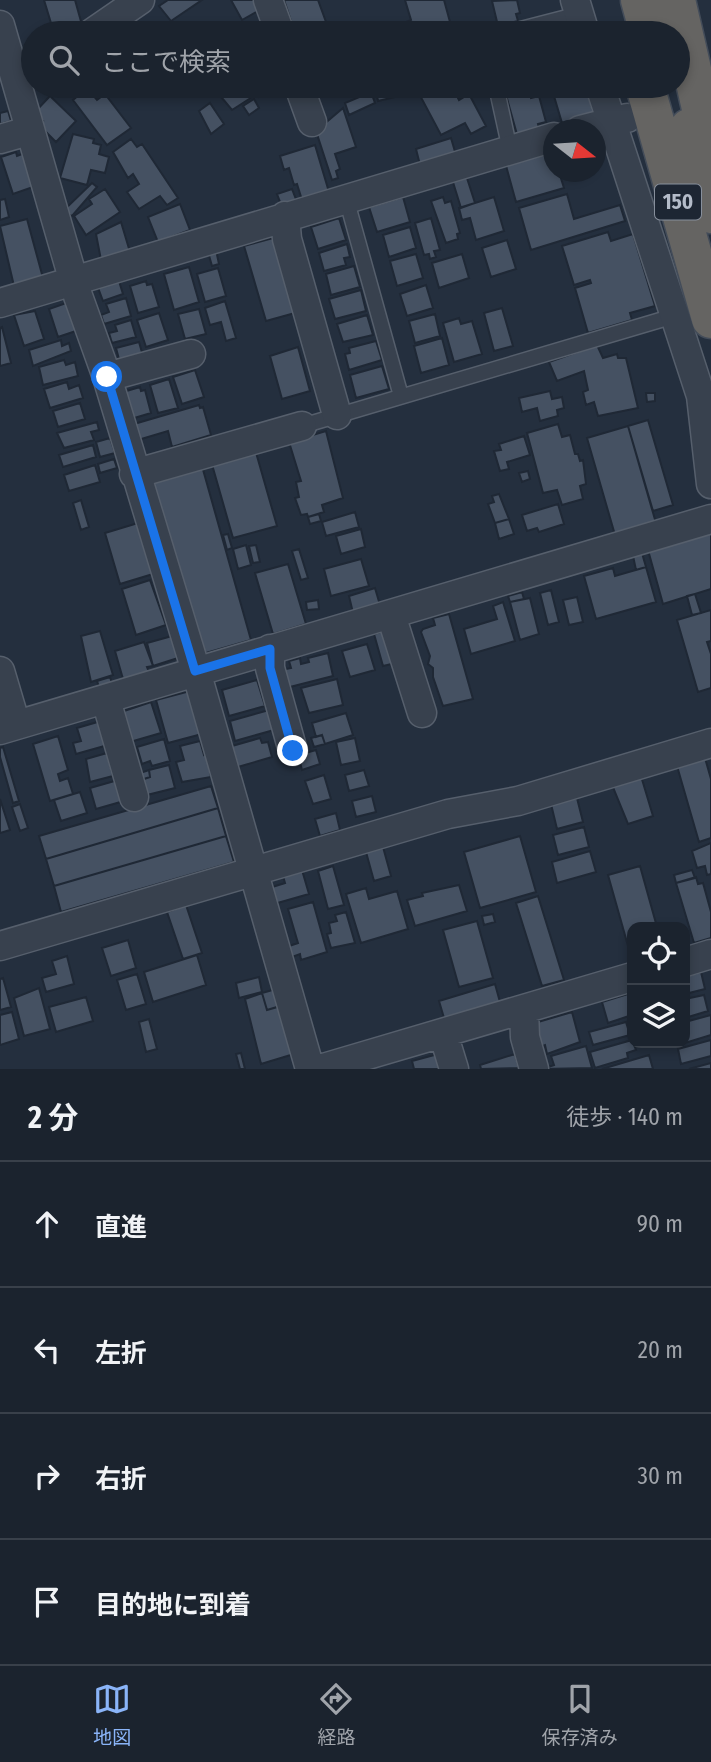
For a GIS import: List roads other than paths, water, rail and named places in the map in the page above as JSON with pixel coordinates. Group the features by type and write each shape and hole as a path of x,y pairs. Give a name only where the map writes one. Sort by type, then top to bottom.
{"highway":[{"path":"623,0 628,21"},
{"path":"640,0 646,21"},
{"path":"657,0 662,21"},
{"name":"150","path":"676,0 679,21"},
{"name":"150","path":"690,92 704,184 711,265"},
{"name":"150","path":"668,98 704,184"},
{"name":"150","path":"682,98 704,184"},
{"name":"150","path":"628,109 693,317"}],"street":[{"path":"109,21 140,0"},
{"path":"268,0 276,21"},
{"path":"0,25 21,70"},
{"path":"31,98 28,131 107,377 310,1069"},
{"path":"303,98 312,122"},
{"path":"605,119 628,109 693,317 711,484"},
{"path":"0,139 28,131"},
{"path":"0,303 543,140"},
{"path":"285,216 286,239 337,415"},
{"path":"107,377 191,354"},
{"path":"134,474 302,426"},
{"path":"0,671 8,727 711,519"},
{"path":"391,615 422,713"},
{"path":"270,649 270,668 293,751"},
{"path":"106,700 134,797"},
{"path":"0,946 448,814 518,801 711,743"},
{"path":"690,960 711,954"},
{"path":"320,1069 627,978"},
{"path":"524,1009 525,1037 534,1069"},
{"path":"443,1033 454,1069"}],"lane":[{"path":"558,21 580,16"},
{"path":"499,98 510,150"},
{"path":"346,198 401,396"},
{"path":"302,426 401,396 693,317"}]}
